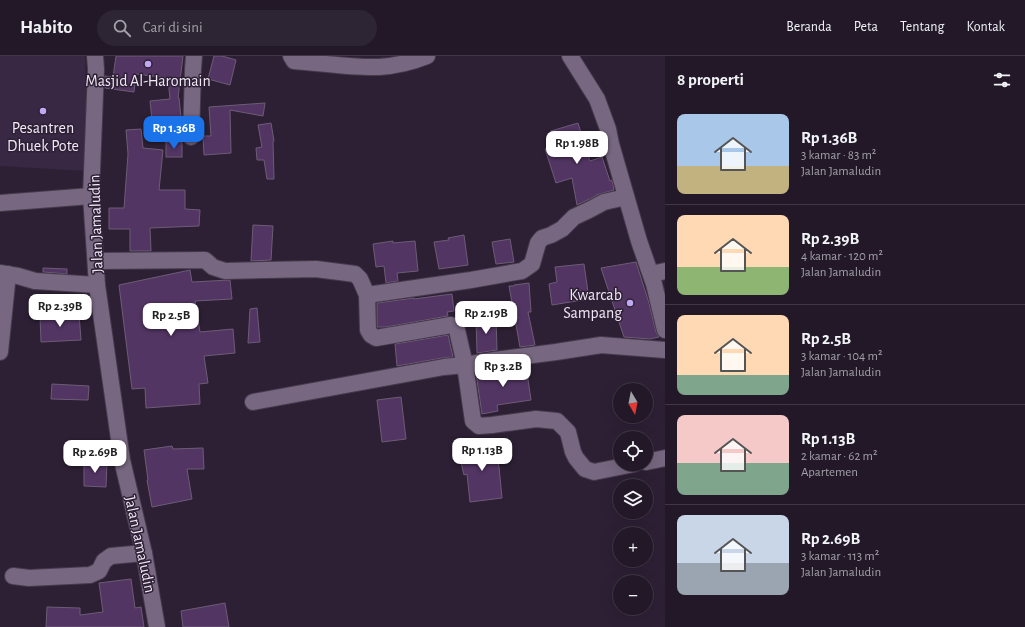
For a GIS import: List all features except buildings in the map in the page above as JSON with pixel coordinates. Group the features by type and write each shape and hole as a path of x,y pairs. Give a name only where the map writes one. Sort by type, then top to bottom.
{"street":[{"name":"Jalan Jamaludin","path":"95,56 96,69 91,196 97,284 122,460 144,553 157,627"},
{"path":"191,137 194,56"},
{"path":"291,56 294,61 379,67 408,63 428,56"},
{"path":"570,56 597,99 608,129 639,241 658,273 665,330"},
{"path":"0,202 91,196"},
{"path":"367,295 522,271 532,264 538,243 542,238 562,229 574,218 604,202 626,197"},
{"path":"96,261 205,260 213,268 225,271 316,269 355,274 360,279 367,295 368,330 371,335 376,338 451,325 455,327 465,365 473,421 479,426 536,419 557,421 568,432 573,452 585,469 594,472 613,468"},
{"path":"0,352 4,274 35,281 97,284"},
{"path":"253,402 444,367 600,345 665,350"},
{"path":"653,461 665,458"},
{"path":"13,576 29,578 90,575 99,571 104,561 111,556 144,553"}],"shaded area":[{"name":"Pesantren Dhuek Pote","path":"0,56 85,56 88,171 0,166"}],"place":[{"name":"Masjid Al-Haromain","path":"148,64"},
{"name":"Pesantren Dhuek Pote","path":"43,111"},
{"name":"Kwarcab Sampang","path":"630,303"}]}
